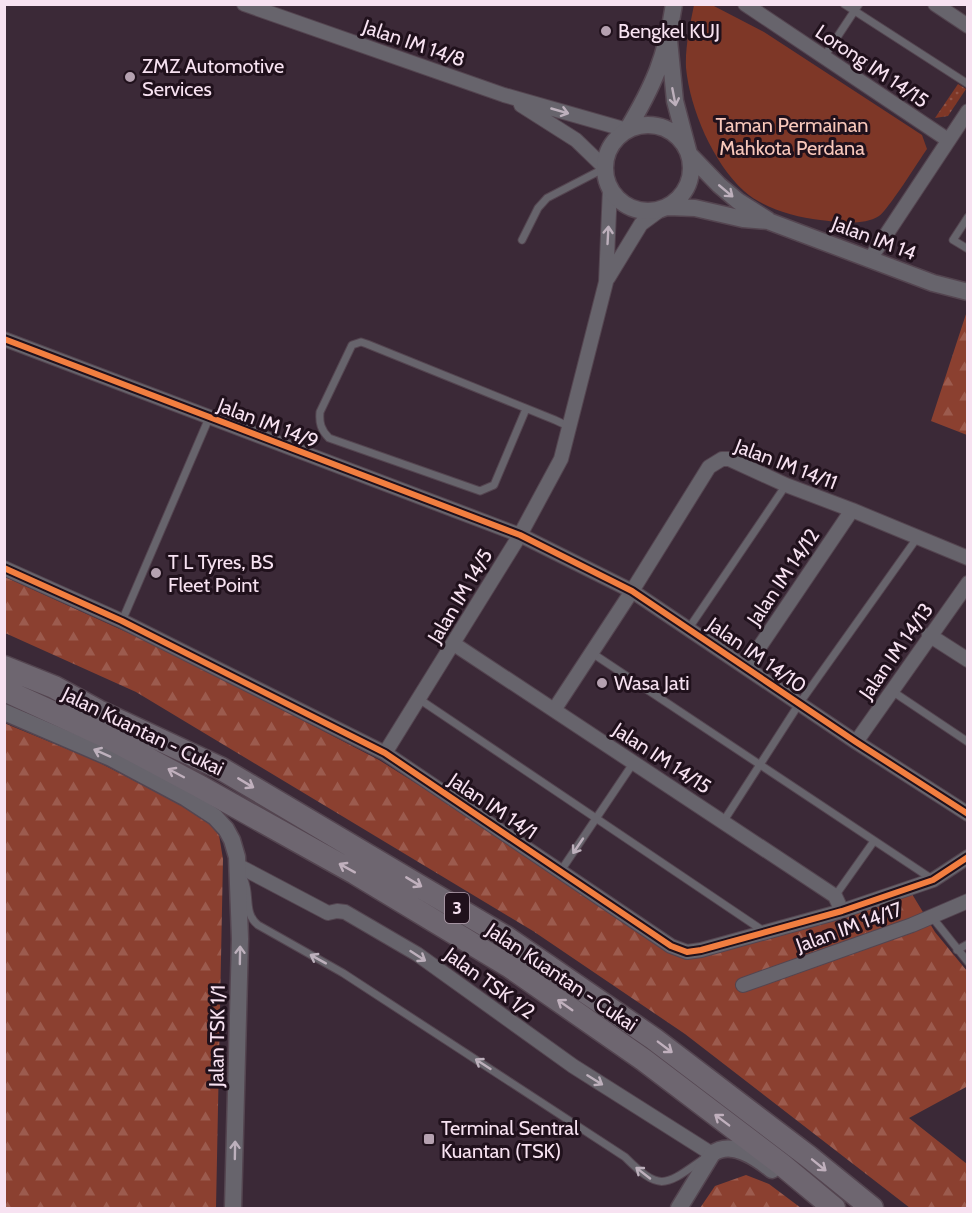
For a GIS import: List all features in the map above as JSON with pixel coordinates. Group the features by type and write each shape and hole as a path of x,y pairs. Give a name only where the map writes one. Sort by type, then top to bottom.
{"highway":[{"name":"Jalan Kuantan - Cukai","path":"4,667 54,687 99,711 220,768 507,938 654,1039 809,1157 872,1209"},
{"name":"Jalan Kuantan - Cukai","path":"4,690 109,738 218,796 355,873 509,966 644,1060 781,1164 834,1209"}],"street":[{"name":"Jalan IM 14/8","path":"244,4 504,95 627,130"},
{"path":"606,282 641,224 675,202 687,188 691,171 689,154 671,77 669,40 674,4"},
{"name":"Lorong IM 14/15","path":"745,4 948,140"},
{"path":"935,4 968,26"},
{"path":"606,282 610,188 605,168 609,149 615,140 627,130 651,89 669,40"},
{"name":"Jalan IM 14/8","path":"504,95 576,140 605,168"},
{"path":"870,259 968,111"},
{"path":"627,130 647,124 658,126 678,136 689,154 725,190 768,221"},
{"path":"610,188 615,196 631,208 640,211 695,208 743,219 768,221"},
{"name":"Jalan IM 14","path":"768,221 933,283 968,292"},
{"name":"Jalan IM 14/5","path":"385,753 520,535 561,459 606,282"},
{"name":"Jalan IM 14/9","path":"4,339 520,535"},
{"name":"Jalan IM 14/11","path":"554,710 709,467 715,462 729,459 786,485 852,510"},
{"path":"852,510 968,558"},
{"name":"Jalan IM 14/12","path":"746,667 852,510"},
{"name":"Jalan IM 14/10","path":"520,535 632,591 856,742 968,814"},
{"name":"Jalan IM 14/1","path":"4,568 122,621 385,753 671,946 687,951 701,950 842,911 933,880 968,856"},
{"name":"Jalan IM 14/13","path":"856,742 929,635 968,583"},
{"path":"929,635 968,660"},
{"name":"Jalan IM 14/15","path":"454,644 835,896"},
{"name":"Jalan TSK 1/1","path":"4,712 111,758 202,807 226,829 232,840 237,857 240,939 233,1209"},
{"name":"Jalan TSK 1/2","path":"237,865 328,913 345,912 417,954 573,1066 712,1154"},
{"path":"835,896 842,911"},
{"name":"Jalan IM 14/17","path":"743,985 932,917 968,901"},
{"path":"680,1209 712,1154 718,1149 729,1149 752,1157 820,1209"}],"lane":[{"path":"844,4 968,84"},
{"path":"824,57 859,4"},
{"path":"522,240 538,208 547,198 605,168"},
{"path":"968,217 953,240 968,249"},
{"path":"526,409 494,485 480,491 329,438 322,431 319,422 320,411 352,345 361,342 570,426"},
{"path":"122,621 209,418"},
{"path":"689,628 786,485"},
{"path":"723,822 799,704 917,538"},
{"path":"592,653 933,880"},
{"path":"892,691 968,742"},
{"path":"419,699 765,933"},
{"path":"560,872 634,762"},
{"path":"835,896 874,841"},
{"path":"237,865 246,885 250,918 258,925 368,989 625,1157 646,1178 657,1182 669,1181 712,1154"},
{"path":"932,917 968,962"},
{"path":"957,950 968,944"}],"green space":[{"name":"Taman Permainan Mahkota Perdana","path":"694,5 712,5 764,32 922,135 927,149 896,196 879,216 865,221 850,222 800,217 760,202 744,191 733,179 713,151 698,118 688,84 686,52"},
{"path":"958,84 966,89 948,116 935,118"},
{"path":"967,311 967,435 931,421"},
{"path":"5,577 177,655 379,760 530,855 685,958 700,957 843,917 912,894 935,932 967,971 968,1086 909,1118 967,1164 967,1208 910,1208 685,1034 533,931 136,692 5,633"},
{"path":"4,723 94,760 198,813 213,826 219,835 223,859 216,1208 5,1208"},
{"path":"746,1175 769,1184 801,1208 700,1208 715,1186"}],"cycle path":[{"path":"4,339 520,535 632,591 856,742 968,814"},
{"path":"4,568 122,621 385,753 671,946 687,952 842,911 933,880 968,857"}],"place":[{"name":"Bengkel KUJ","path":"606,31"},
{"name":"ZMZ Automotive Services","path":"130,77"},
{"name":"T L Tyres, BS Fleet Point","path":"156,573"},
{"name":"Wasa Jati","path":"602,683"},
{"name":"Terminal Sentral Kuantan (TSK)","path":"429,1139"}]}
